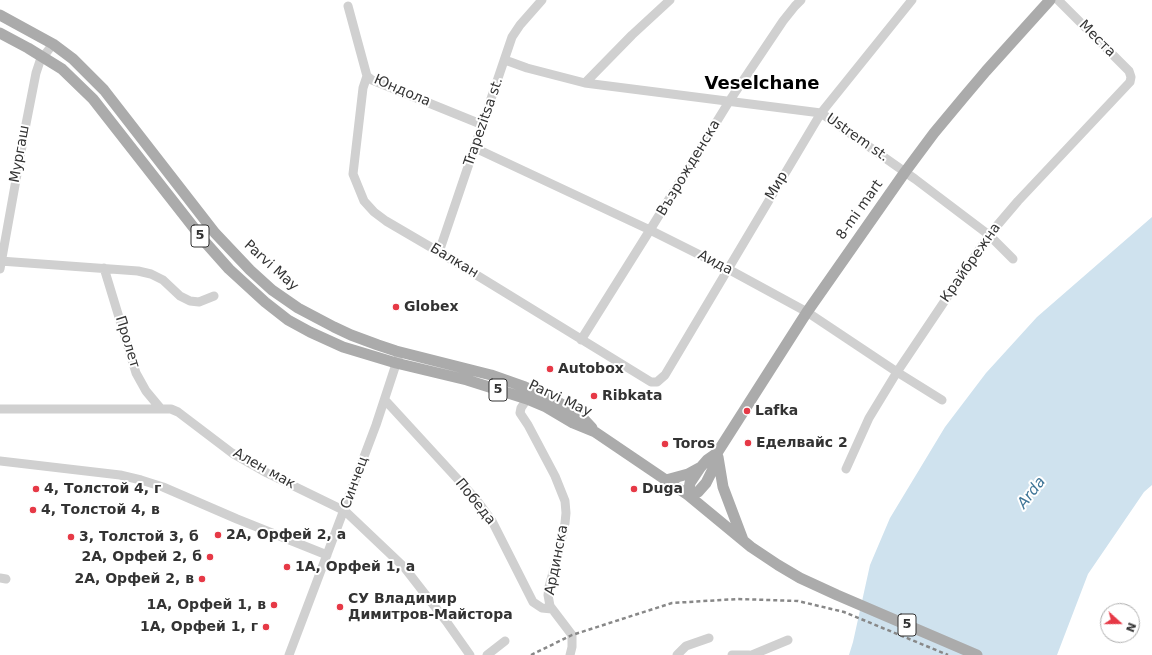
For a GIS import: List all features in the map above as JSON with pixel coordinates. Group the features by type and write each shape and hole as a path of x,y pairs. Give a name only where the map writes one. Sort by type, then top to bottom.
{"main road":[{"name":"8-mi mart","path":"717,453 807,312 905,172 934,133 986,70 1050,0"},
{"name":"Parvi May","path":"0,15 53,44 73,59 104,90 215,233 250,270 272,290 298,308 334,328 351,335 400,352 491,375 525,386 550,397 579,414 595,432"},
{"name":"Parvi May","path":"0,33 62,69 93,99 228,270 288,320 343,347 396,363 467,380 527,399 546,407 573,423 595,432 688,495 743,540 778,565 800,578 977,655"},
{"path":"717,453 714,465 706,483 698,492 688,495 690,483 700,468 707,460 717,453"},
{"path":"717,453 723,487 743,540"},
{"path":"666,480 688,474 700,468"}],"street":[{"name":"Trapezitsa st.","path":"439,252 512,38 520,25 542,0"},
{"path":"585,82 670,0"},
{"name":"Възрожденска","path":"581,340 730,100 794,6 801,0"},
{"name":"Мир","path":"658,382 665,375 821,113 912,0"},
{"name":"Места","path":"1058,0 1129,71 1131,77 1130,82"},
{"name":"Юндола","path":"348,6 367,76 372,80 483,125"},
{"name":"Мургаш","path":"0,263 36,73 43,57 53,44"},
{"name":"Ustrem st.","path":"505,60 527,68 585,82 821,113 905,172 989,235 1013,259"},
{"name":"Балкан","path":"367,76 363,88 353,174 364,201 374,212 386,221 581,340 652,382 658,382"},
{"name":"Крайбрежна","path":"846,469 870,418 897,372 989,235 1018,201 1130,82"},
{"name":"Аида","path":"475,148 650,230 728,269 807,312 942,400"},
{"path":"0,263 138,271 151,274 163,280 180,296 190,301 199,302 214,296"},
{"name":"Пролет","path":"104,268 136,372 146,391 161,409"},
{"name":"Синчец","path":"289,655 345,511 385,400 400,352"},
{"name":"Ардинска","path":"527,399 520,408 520,413 555,476 565,501 565,523 549,587 548,601 552,609 572,636 571,651 577,655"},
{"name":"Победа","path":"385,400 475,498 492,521 533,602 542,608 552,609"},
{"name":"Ален мак","path":"0,409 171,409 178,412 232,453 267,473 345,511 404,567 446,621 470,655"},
{"path":"0,461 120,475 141,480 163,487 237,519 327,554"},
{"path":"677,655 686,646 709,638"},
{"path":"486,655 505,640"},
{"path":"752,655 788,640"},
{"path":"732,655 749,655"}],"water":[{"name":"Arda","path":"1152,217 1152,485 1144,492 1088,574 1057,655 849,655 870,565 890,518 945,427 986,373 1037,317"}],"railway":[{"path":"531,655 572,635 672,603 738,599 798,601 844,612 948,655"}],"place":[{"name":"Globex","path":"396,307"},
{"name":"Autobox","path":"550,369"},
{"name":"Ribkata","path":"594,396"},
{"name":"Lafka","path":"747,411"},
{"name":"Еделвайс 2","path":"748,443"},
{"name":"Toros","path":"665,444"},
{"name":"4, Толстой 4, г","path":"36,489"},
{"name":"Duga","path":"634,489"},
{"name":"4, Толстой 4, в","path":"33,510"},
{"name":"2А, Орфей 2, а","path":"218,535"},
{"name":"3, Толстой 3, б","path":"71,537"},
{"name":"2А, Орфей 2, б","path":"210,557"},
{"name":"1А, Орфей 1, а","path":"287,567"},
{"name":"2А, Орфей 2, в","path":"202,579"},
{"name":"1А, Орфей 1, в","path":"274,605"},
{"name":"СУ Владимир Димитров-Майстора","path":"340,607"},
{"name":"1А, Орфей 1, г","path":"266,627"}],"district":[{"name":"Veselchane","path":"762,84"}]}
